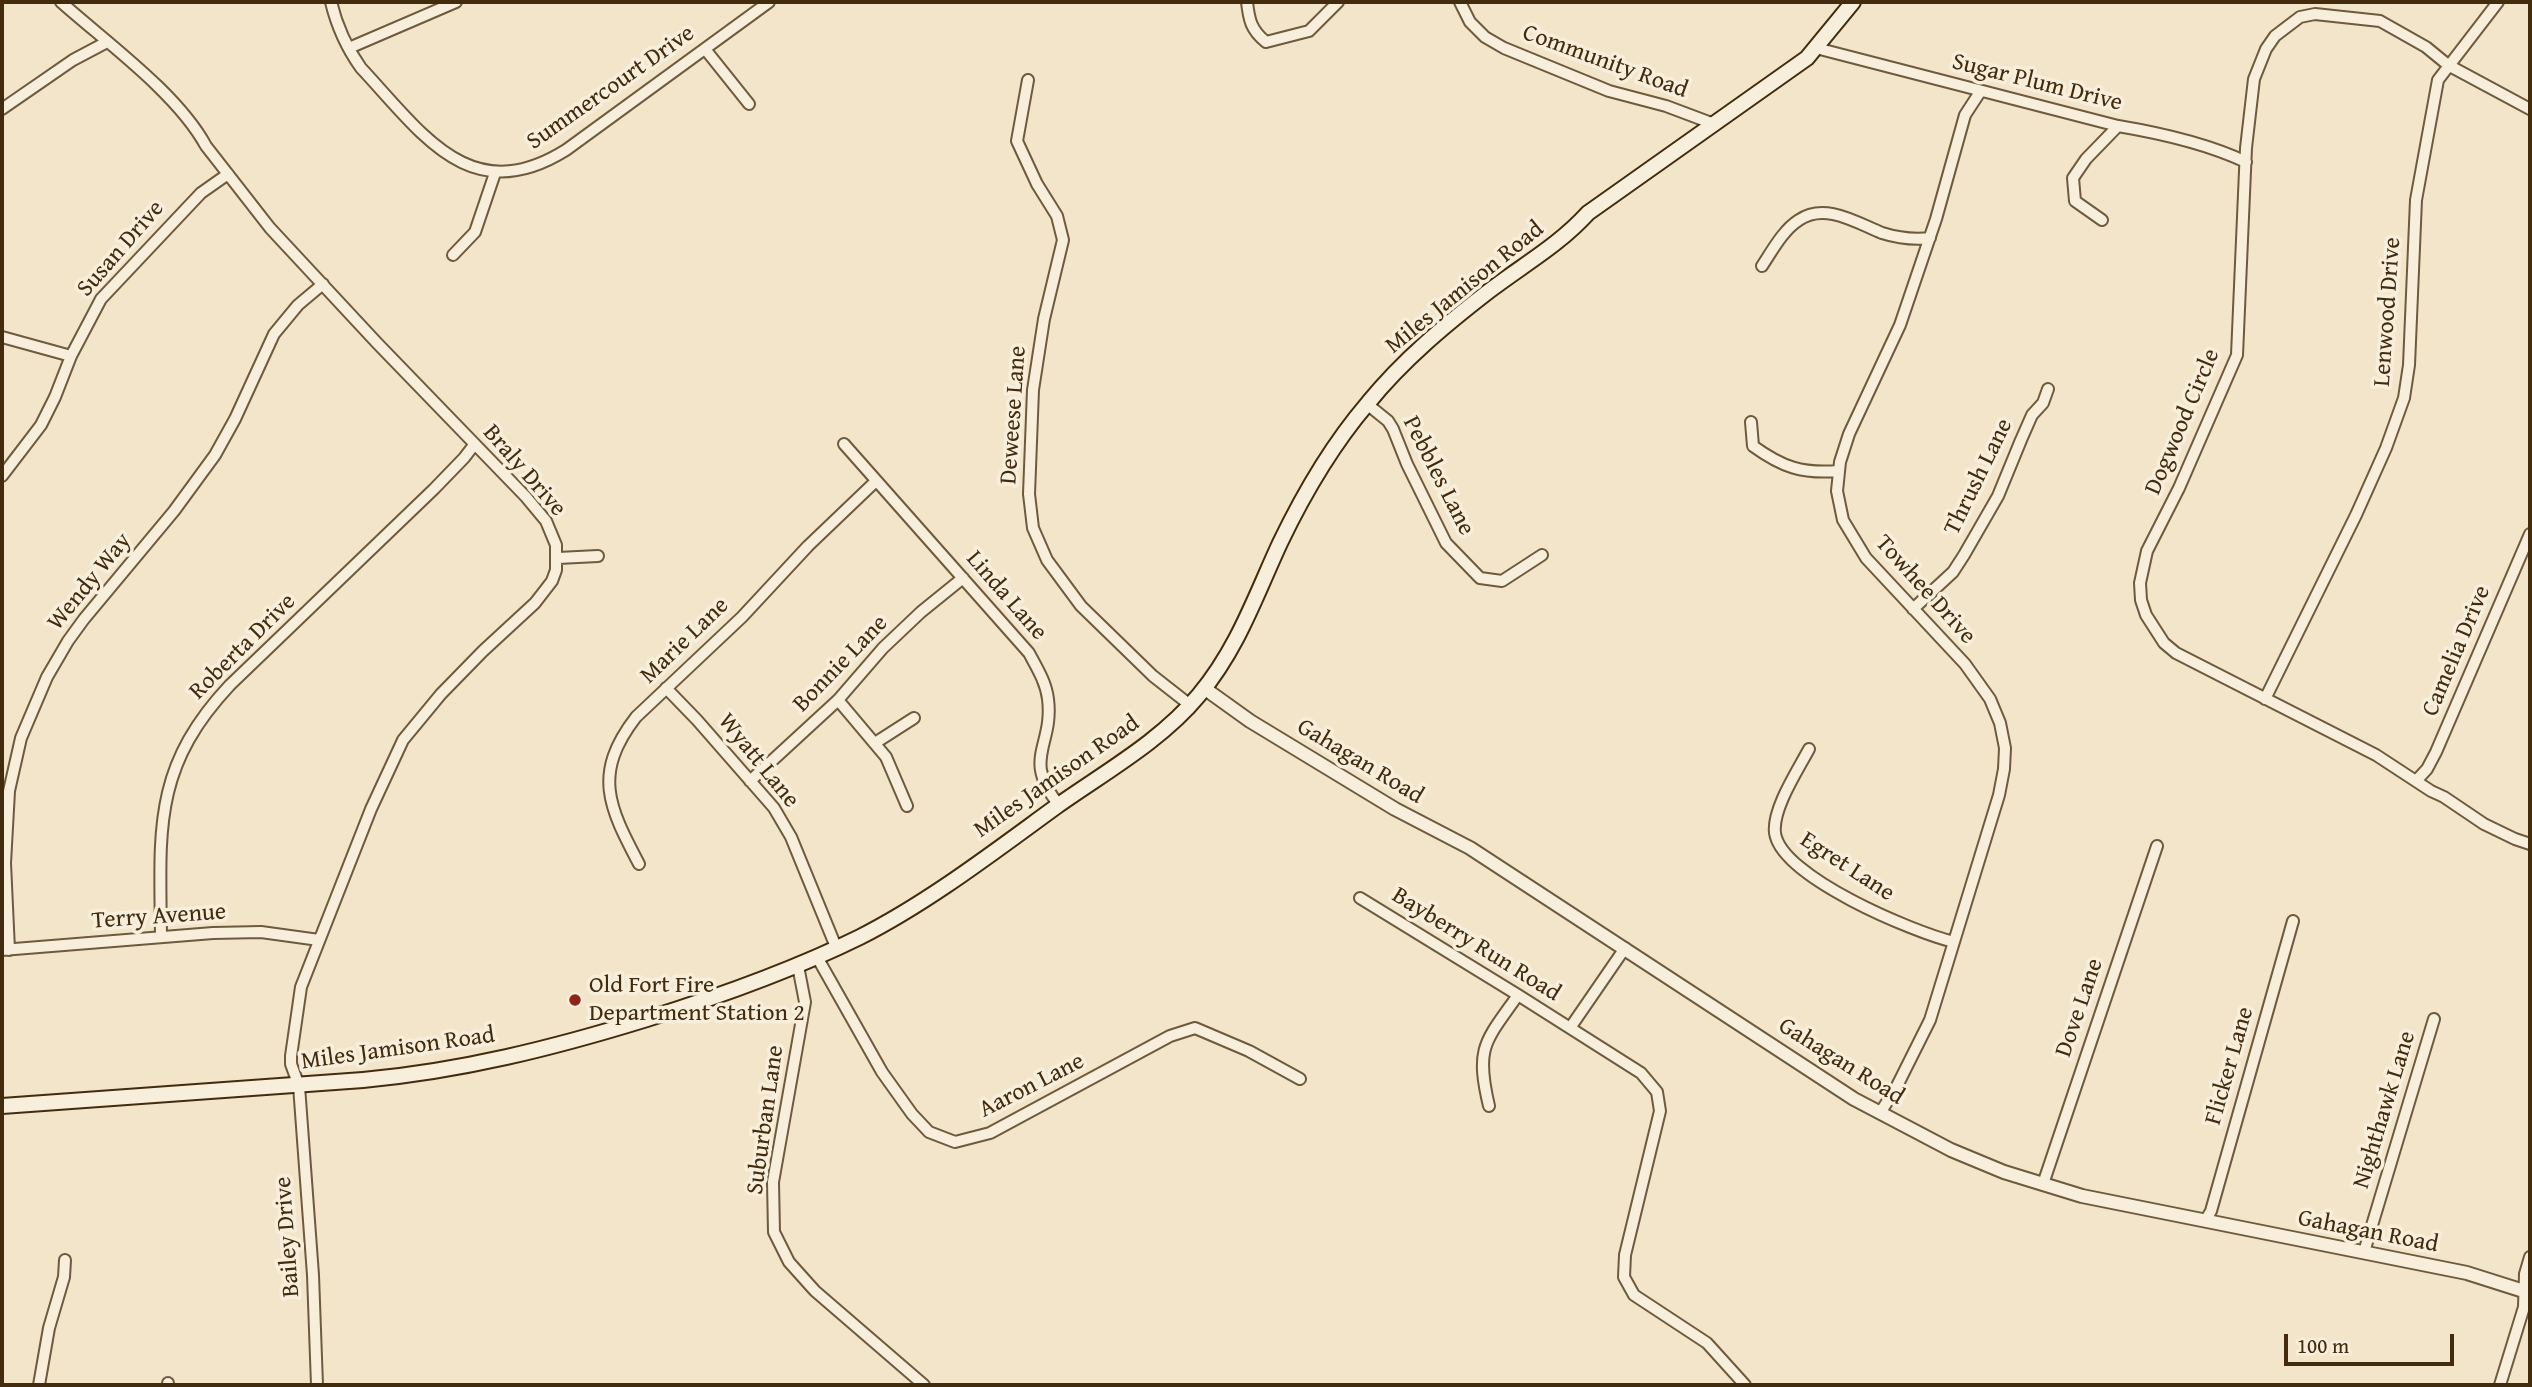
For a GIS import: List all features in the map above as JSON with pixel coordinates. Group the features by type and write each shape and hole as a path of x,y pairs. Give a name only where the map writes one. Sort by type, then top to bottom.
{"main road":[{"name":"Miles Jamison Road","path":"2,1106 412,1076 531,1053 720,996 798,966 888,921 1059,805 1167,727 1190,705 1223,663 1245,624 1280,543 1309,488 1344,432 1398,369 1489,291 1568,234 1588,213 1807,58 1853,2"}],"street":[{"name":"Braly Drive","path":"61,2 176,106 198,131 206,146 270,228 504,474 545,521 556,545 556,570 544,593 441,694 403,740 371,809 302,987 292,1040 291,1064 299,1086"},
{"name":"Summercourt Drive","path":"331,2 337,27 361,68 437,148 464,163 495,173 523,171 553,158 607,122 769,2"},
{"path":"349,48 456,2"},
{"path":"1247,2 1249,22 1256,34 1266,42 1309,31 1338,2"},
{"name":"Community Road","path":"1460,2 1470,22 1485,37 1504,48 1609,91 1666,106 1714,124"},
{"name":"Lenwood Drive","path":"2265,699 2356,515 2386,448 2404,398 2409,365 2416,200 2438,80 2498,2"},
{"name":"Dogwood Circle","path":"2530,109 2448,65 2418,43 2380,21 2315,14 2300,17 2275,36 2254,79 2246,162 2237,355 2179,488 2147,551 2140,583 2141,600 2146,615 2164,643 2176,653 2375,755 2484,824 2530,844"},
{"path":"2,109 73,60 107,42"},
{"name":"Sugar Plum Drive","path":"1816,48 2118,127 2150,132 2226,153 2246,162"},
{"path":"705,49 749,104"},
{"name":"Deweese Lane","path":"1028,80 1017,141 1037,184 1057,216 1063,240 1044,318 1033,390 1029,494 1033,528 1047,560 1081,606 1153,676 1190,705"},
{"name":"Towhee Drive","path":"1880,1113 1902,1077 1930,1020 1999,795 2005,748 1997,713 1980,682 1866,558 1854,541 1839,506 1838,471 1849,434 1900,325 1930,239 1965,115 1980,92"},
{"path":"2102,220 2075,201 2073,178 2086,159 2118,127"},
{"path":"453,255 475,232 495,173"},
{"name":"Susan Drive","path":"2,476 41,425 93,312 121,276 201,192 228,174"},
{"path":"1762,267 1784,236 1801,219 1825,212 1900,238 1930,239"},
{"name":"Wendy Way","path":"5,950 5,863 9,790 30,713 47,677 84,619 174,512 215,455 235,419 274,334 298,305 323,284"},
{"path":"2,337 71,356"},
{"name":"Thrush Lane","path":"1913,609 1953,572 1964,555 1998,496 2032,415 2043,404 2048,389"},
{"name":"Pebbles Lane","path":"1367,404 1388,421 1446,543 1472,573 1480,578 1503,581 1542,555"},
{"path":"1751,422 1753,446 1772,460 1786,467 1818,472 1838,471"},
{"name":"Linda Lane","path":"844,444 1029,653 1042,676 1048,698 1040,771 1046,789 1059,805"},
{"name":"Roberta Drive","path":"162,937 162,817 171,779 193,729 230,685 434,489 474,445"},
{"name":"Marie Lane","path":"639,864 625,841 614,813 609,790 610,769 622,736 636,717 741,617 807,546 876,481"},
{"name":"Camelia Drive","path":"2416,781 2427,769 2436,752 2530,534"},
{"path":"558,558 598,556"},
{"name":"Bonnie Lane","path":"750,781 838,700 883,648 963,578"},
{"name":"Wyatt Lane","path":"666,688 774,808 791,837 836,947"},
{"name":"Gahagan Road","path":"1204,688 1250,721 1395,809 1470,848 1854,1099 1951,1150 2004,1172 2110,1203 2467,1273 2528,1292"},
{"path":"838,700 889,763 907,806"},
{"path":"875,743 914,718"},
{"name":"Egret Lane","path":"1809,749 1776,815 1775,833 1781,851 1797,865 1866,909 1936,938 1954,942"},
{"name":"Dove Lane","path":"2043,1184 2157,846"},
{"name":"Bayberry Run Road","path":"1360,898 1518,995 1648,1080 1657,1092 1660,1102 1625,1255 1625,1278 1628,1287 1642,1301 1707,1343 1745,1385"},
{"name":"Flicker Lane","path":"2205,1221 2211,1211 2294,921"},
{"name":"Terry Avenue","path":"5,950 261,932 320,940"},
{"name":"Bayberry Run Road","path":"1570,1028 1625,948"},
{"name":"Aaron Lane","path":"817,957 882,1072 912,1114 929,1132 955,1142 990,1133 1170,1036 1195,1028 1249,1051 1300,1079"},
{"name":"Suburban Lane","path":"798,966 804,1002 774,1182 775,1232 789,1262 809,1285 924,1385"},
{"path":"1489,1106 1482,1060 1483,1047 1518,995"},
{"name":"Nighthawk Lane","path":"2364,1252 2434,1019"},
{"name":"Bailey Drive","path":"299,1086 313,1275 317,1385"},
{"path":"2501,1385 2528,1292 2525,1274 2530,1257"},
{"path":"39,1385 49,1328 64,1277 65,1260"}],"place":[{"name":"Old Fort Fire Department Station 2","path":"575,1000"}]}
